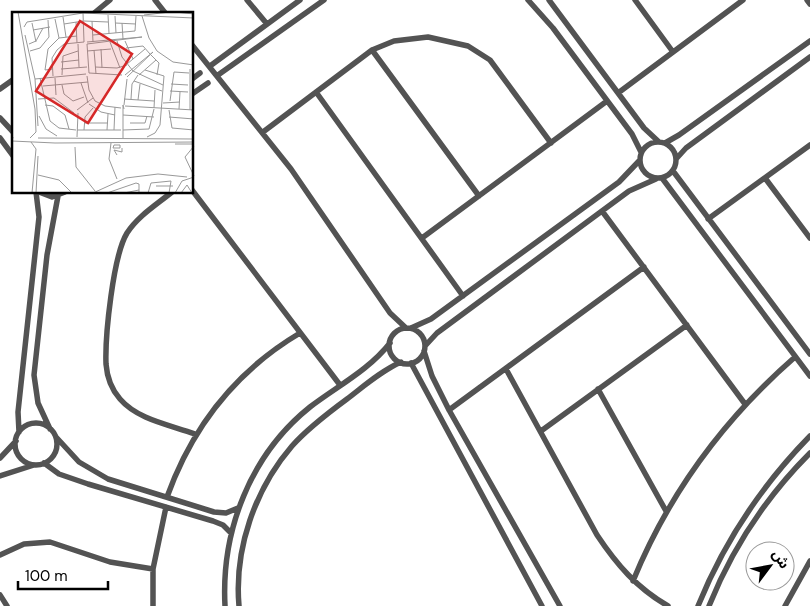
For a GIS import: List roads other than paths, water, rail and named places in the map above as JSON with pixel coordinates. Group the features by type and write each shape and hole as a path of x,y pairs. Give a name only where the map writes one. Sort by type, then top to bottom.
{"street":[{"path":"95,12 110,0"},
{"path":"155,0 164,12"},
{"path":"247,0 267,24"},
{"path":"210,66 300,0"},
{"path":"218,75 324,0"},
{"path":"528,0 553,28 632,134 641,152 640,161 644,173 659,178 810,376"},
{"path":"239,606 239,581 245,539 258,499 279,463 297,441 323,417 380,374 401,362 411,363 419,359 437,333 602,211 638,186 673,171 676,159 675,152 647,132 549,0"},
{"path":"635,0 673,52"},
{"path":"618,93 743,0"},
{"path":"808,0 810,4"},
{"path":"263,132 372,50 394,40 417,37 468,46 490,60 550,143"},
{"path":"641,152 652,143 662,142 679,135 810,41"},
{"path":"194,47 263,132 312,197 390,313 409,328 420,333 429,370 449,410 560,606"},
{"path":"372,50 479,196"},
{"path":"676,159 686,148 810,57"},
{"path":"194,78 200,73"},
{"path":"0,89 12,80"},
{"path":"194,93 208,84"},
{"path":"316,92 463,296"},
{"path":"422,238 607,101"},
{"path":"0,118 12,131"},
{"path":"0,138 12,154"},
{"path":"708,219 810,145"},
{"path":"225,606 224,576 231,533 238,508 256,471 280,437 309,408 376,358 390,343 397,331 426,322 619,182 640,161"},
{"path":"673,171 810,354"},
{"path":"765,178 810,238"},
{"path":"194,193 340,386"},
{"path":"0,458 16,441 19,432 18,412 39,217 38,194"},
{"path":"42,194 45,196 62,194 47,255 34,375 38,403 50,429 79,462 108,479 220,513 238,508"},
{"path":"170,194 136,222 121,244 115,269 106,365 113,388 128,407 138,414 195,434"},
{"path":"602,211 745,404"},
{"path":"449,410 644,267"},
{"path":"541,431 687,325"},
{"path":"167,497 178,468 195,434 232,386 260,360 300,333"},
{"path":"390,343 391,352 401,362"},
{"path":"633,581 666,512 699,459 745,404 795,356"},
{"path":"411,363 542,606"},
{"path":"506,369 597,535 613,560 633,581 668,606"},
{"path":"598,389 666,512"},
{"path":"19,432 33,423 45,425 50,429"},
{"path":"698,606 715,567 743,519 776,473 810,436"},
{"path":"0,476 44,463 56,450 56,437"},
{"path":"16,441 18,454 23,460 36,465"},
{"path":"709,606 726,570 754,522 786,479 810,453"},
{"path":"44,463 68,477 218,523 231,533"},
{"path":"153,606 153,569 166,507"},
{"path":"0,555 24,544 50,542 110,562 153,569"},
{"path":"785,606 810,561"},
{"path":"0,594 7,606"}]}
